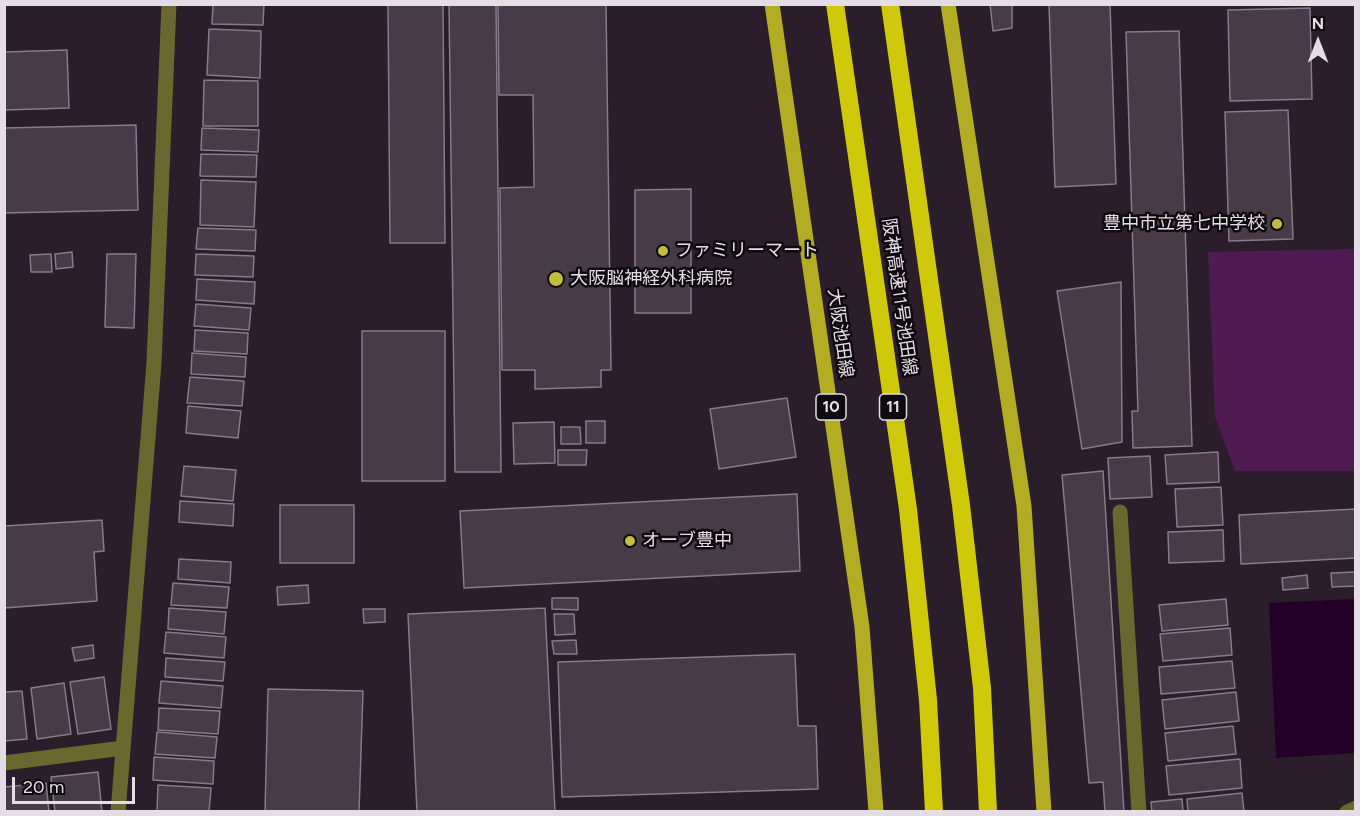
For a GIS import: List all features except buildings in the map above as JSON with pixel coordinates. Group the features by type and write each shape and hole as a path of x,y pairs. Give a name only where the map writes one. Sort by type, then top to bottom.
{"highway":[{"name":"阪神高速11号池田線","path":"836,4 908,509 928,699 934,812"},
{"name":"阪神高速11号池田線","path":"890,4 961,506 981,688 988,812"}],"main road":[{"name":"大阪池田線","path":"772,4 862,627 876,812"},
{"path":"948,4 1024,506 1044,812"}],"street":[{"path":"118,812 154,363 169,4"},
{"path":"1120,512 1139,812"},
{"path":"4,763 123,747"},
{"path":"1347,812 1356,808"}],"shaded area":[{"path":"1355,249 1355,471 1235,471 1215,417 1208,252"},
{"path":"1355,599 1355,753 1276,758 1269,603"}],"place":[{"name":"豊中市立第七中学校","path":"1277,224"},
{"name":"ファミリーマート","path":"663,251"},
{"name":"大阪脳神経外科病院","path":"556,279"},
{"name":"オーブ豊中","path":"630,541"}]}
